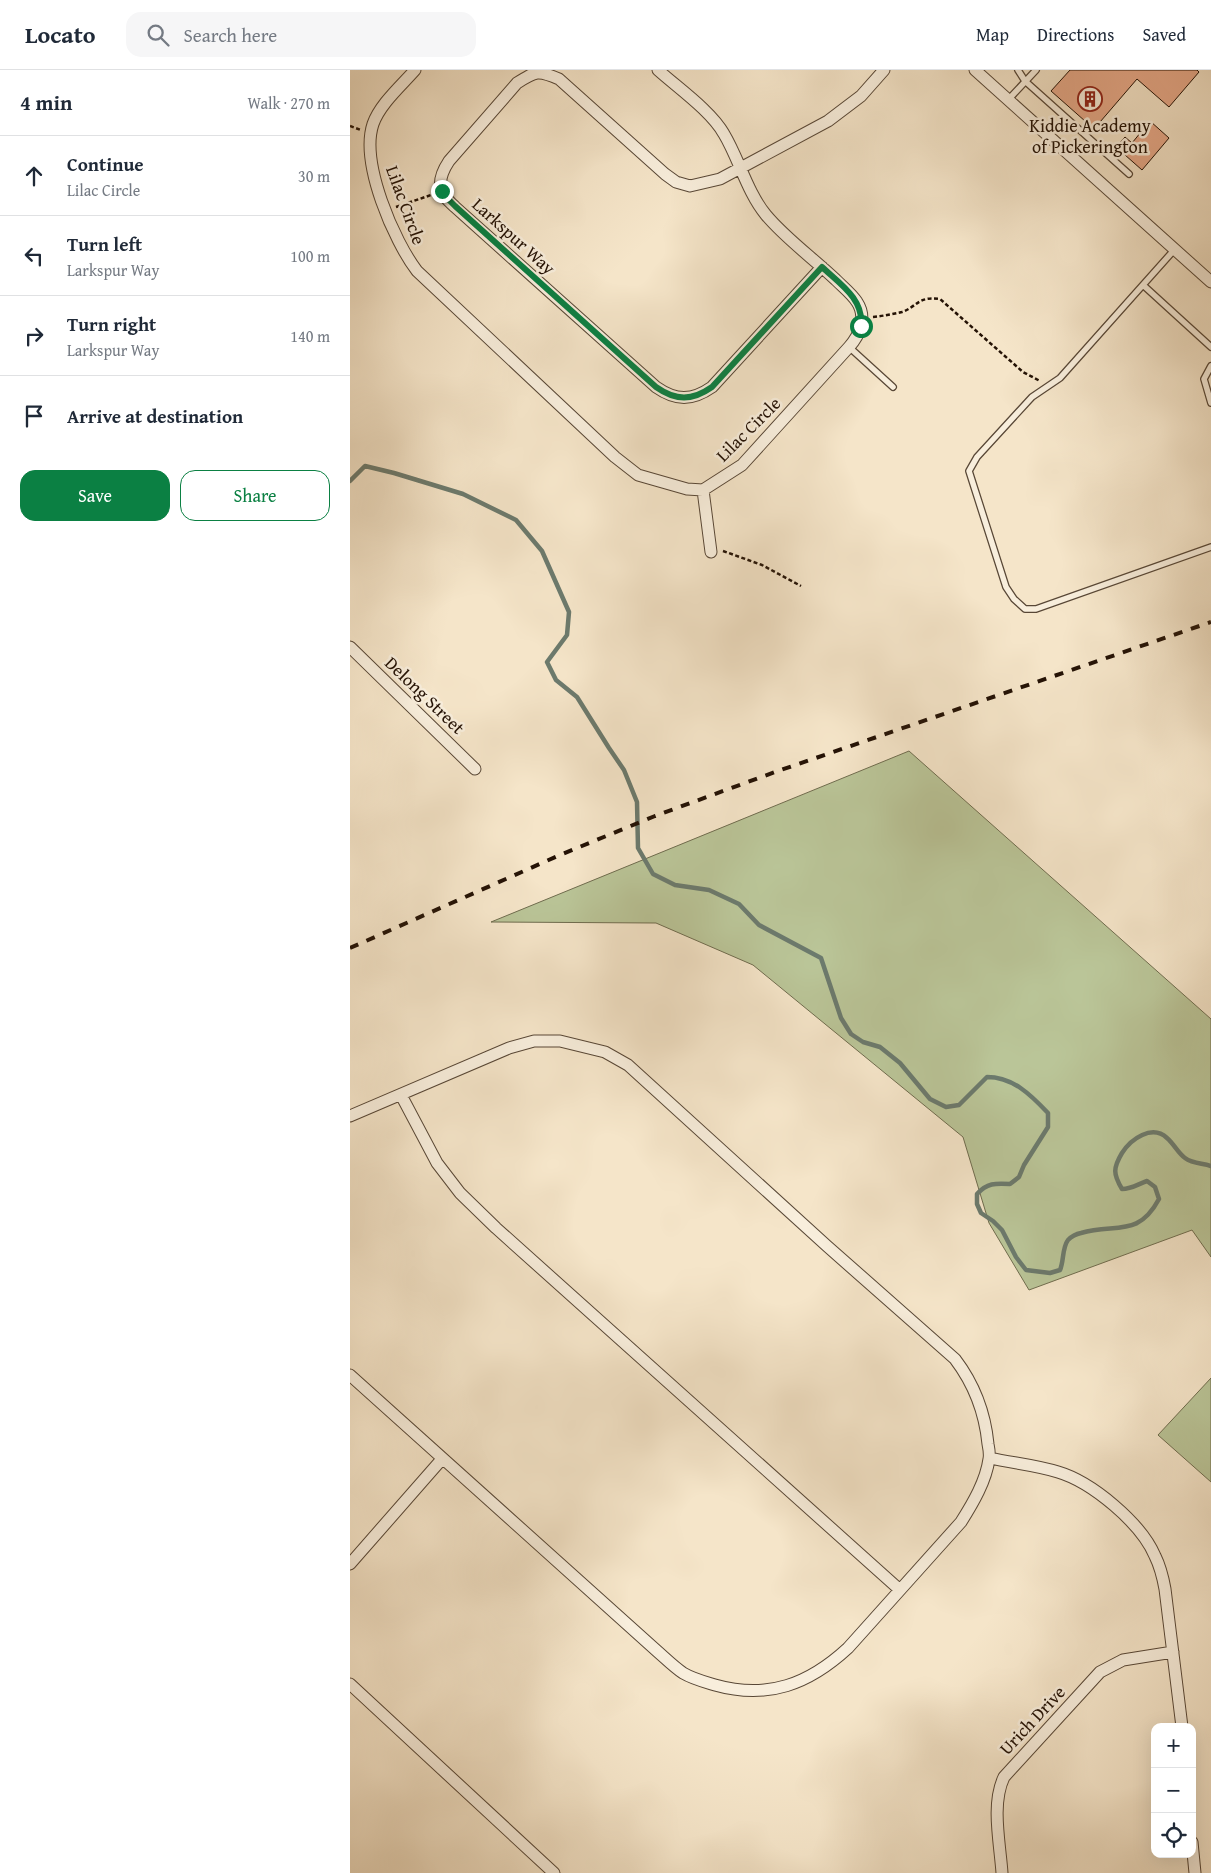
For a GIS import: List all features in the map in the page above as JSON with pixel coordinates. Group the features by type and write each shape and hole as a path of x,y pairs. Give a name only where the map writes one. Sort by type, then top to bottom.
{"street":[{"name":"Lilac Circle","path":"415,70 381,109 373,125 370,145 372,168 385,210 407,258 418,272 614,457 638,475 687,489 703,490 742,465 850,347 857,338 862,318"},
{"path":"658,70 704,111 723,132 766,214 791,240 858,302 862,318"},
{"path":"975,70 1211,282"},
{"path":"442,191 442,171 448,161 517,83 532,74 543,72 559,79 665,174 676,182 690,186 720,178 828,121 861,96 880,72"},
{"name":"Larkspur Way","path":"442,191 455,206 656,387 666,394 677,397 690,398 702,394 712,387 822,267"},
{"path":"703,490 711,549"},
{"name":"Delong Street","path":"350,647 475,769"},
{"path":"350,1116 509,1048 534,1041 560,1041 606,1052 628,1065 827,1246 955,1359 968,1375 979,1402 987,1430 990,1458 975,1499 961,1522 848,1648 830,1664 807,1679 769,1690 748,1692 703,1682 683,1673 350,1375"},
{"path":"401,1095 437,1164 460,1193 539,1267 900,1590"},
{"path":"990,1458 1058,1472 1088,1486 1135,1526 1155,1555 1161,1571 1182,1723"},
{"path":"350,1564 442,1459"},
{"name":"Urich Drive","path":"1002,1873 997,1800 999,1787 1009,1770 1100,1672 1107,1667 1128,1659 1173,1652"},
{"path":"350,1684 554,1873"},
{"path":"1194,1858 1195,1873"}],"lane":[{"path":"1018,70 1025,82 1129,174"},
{"path":"1008,100 1036,70"},
{"path":"1175,250 1060,378 1032,397 977,457 969,471 1006,587 1014,599 1025,609 1036,609 1211,548"},
{"path":"1143,285 1211,346"},
{"path":"850,347 893,387"},
{"path":"1211,366 1204,379 1211,403"}],"path":[{"path":"385,210 442,191"},
{"path":"862,318 904,311 919,301 931,298 940,299 1023,372 1038,379 1041,382 1042,390"},
{"path":"711,549 762,565 801,586"}],"green space":[{"path":"909,751 1211,1019 1211,1257 1192,1230 1029,1290 989,1223 963,1137 753,965 656,923 491,922"},
{"path":"1211,1378 1211,1482 1158,1435"}],"building":[{"name":"Kiddie Academy of Pickerington","path":"1070,70 1197,70 1199,72 1169,107 1137,79 1094,129 1051,91"},
{"name":"Kiddie Academy of Pickerington","path":"1150,121 1169,138 1142,170 1116,147 1125,137 1132,143"}],"waterway":[{"path":"350,481 365,466 463,494 516,520 542,551 569,612 567,635 547,662 556,680 577,697 624,770 637,802 638,848 653,874 675,885 709,890 739,904 759,925 821,958 841,1018 851,1034 863,1042 880,1047 900,1063 930,1099 946,1107 959,1105 987,1077 996,1078 1021,1088 1048,1113 1048,1127 1024,1165 1019,1177 1010,1184 988,1186 977,1194 977,1204 981,1213 1002,1230 1016,1257 1026,1270 1050,1273 1060,1270 1066,1243 1073,1236 1094,1230 1125,1227 1143,1219 1151,1211 1159,1199 1155,1187 1147,1181 1122,1189 1115,1171 1122,1153 1136,1138 1155,1132 1161,1134 1188,1160 1211,1166"}],"railway":[{"path":"350,948 560,855 655,816 775,772 1211,622"}],"place":[{"name":"Kiddie Academy of Pickerington","path":"1090,99"}],"route":[{"path":"442,191 455,206 666,394 690,398 702,394 712,387 822,267 858,302 862,314 861,326"}]}
